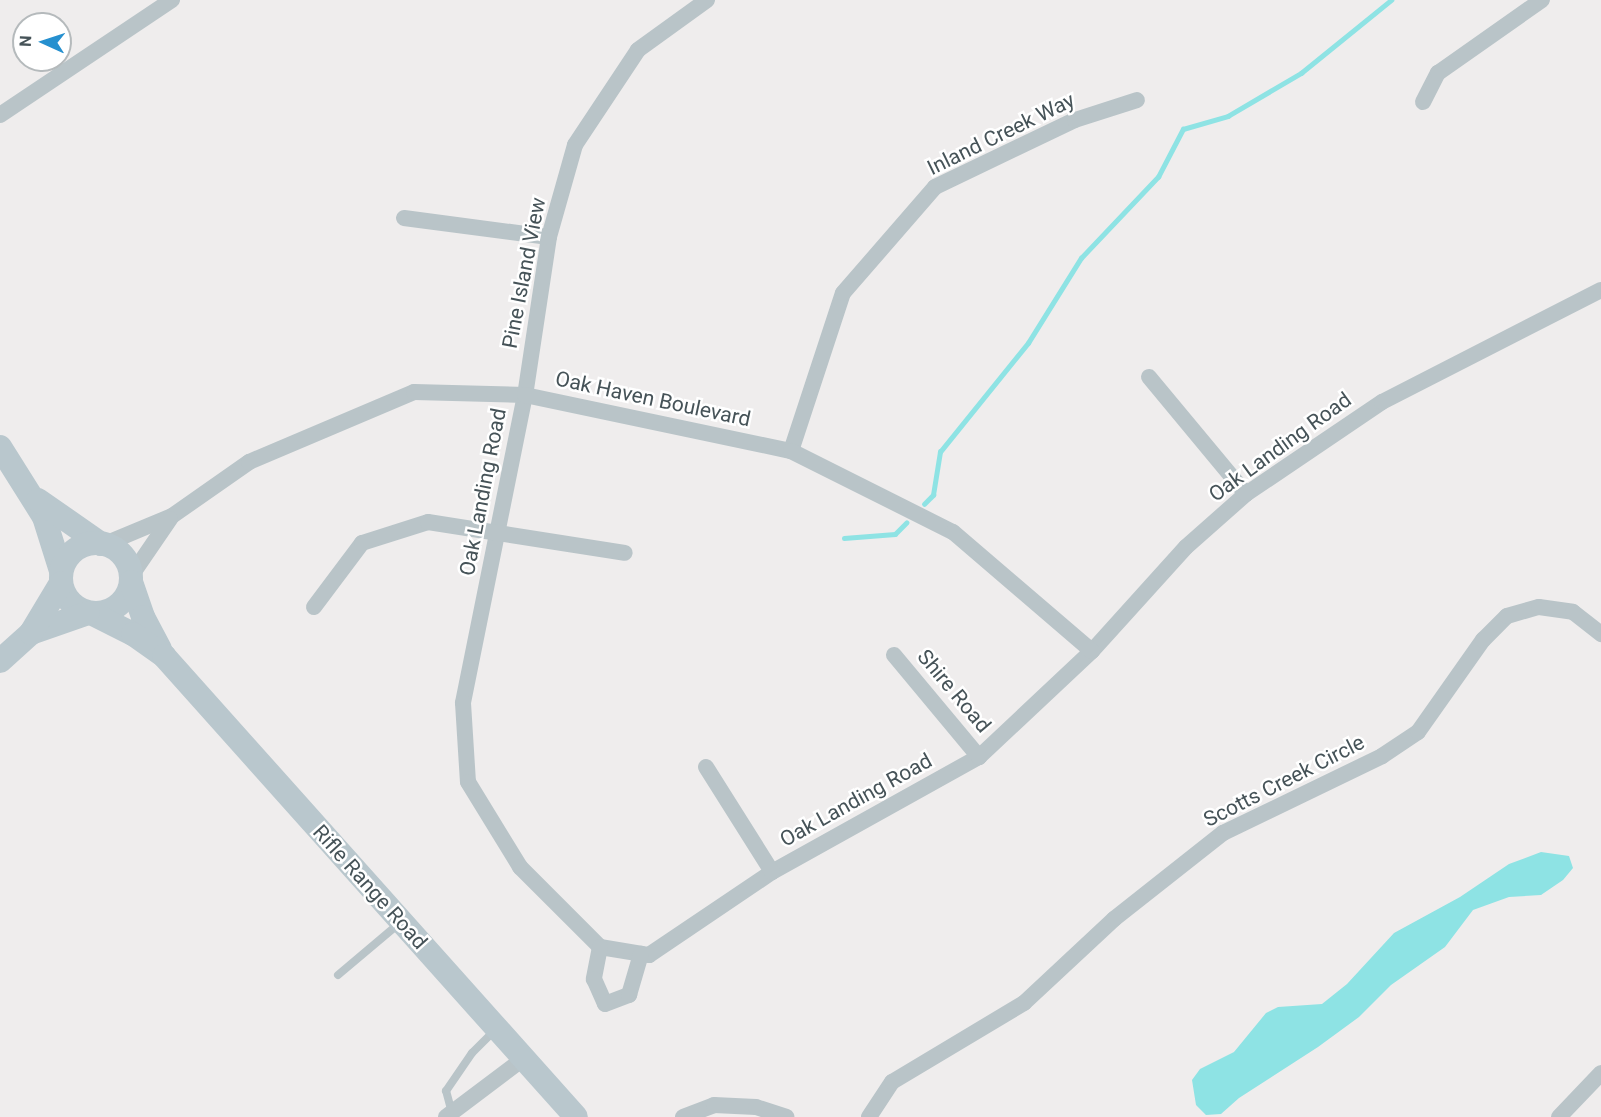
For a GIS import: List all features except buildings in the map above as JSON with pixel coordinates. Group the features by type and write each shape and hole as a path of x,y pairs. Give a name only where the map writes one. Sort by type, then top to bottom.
{"main road":[{"path":"0,447 30,493 52,535 67,599 90,613"},
{"path":"30,493 64,521 123,556 131,579 118,605 31,633"},
{"path":"0,661 31,633 61,577 65,561 81,546 103,544"},
{"name":"Rifle Range Road","path":"131,579 143,617 164,657"},
{"name":"Rifle Range Road","path":"90,613 133,634 164,657 576,1117"}],"street":[{"path":"0,115 172,0"},
{"name":"Pine Island View","path":"525,395 549,237 575,145 638,50 707,0"},
{"path":"1422,102 1438,73 1542,0"},
{"name":"Inland Creek Way","path":"791,452 843,293 935,187 1075,120 1137,100"},
{"path":"404,218 549,237"},
{"name":"Oak Landing Road","path":"641,954 650,955 772,872 979,757 1092,651 1186,547 1246,494 1382,402 1601,290"},
{"path":"1149,377 1246,494"},
{"name":"Oak Haven Boulevard","path":"103,544 172,516 249,462 414,392 525,395 791,452 952,532 1092,651"},
{"name":"Oak Landing Road","path":"525,395 495,531 484,609 463,703 468,782 520,867 600,947"},
{"name":"Oak Haven Boulevard","path":"131,579 172,516"},
{"path":"314,607 362,543 428,522 625,553"},
{"name":"Scotts Creek Circle","path":"869,1117 892,1082 1024,1003 1113,919 1223,833 1382,756 1418,732 1483,640 1507,616 1539,607 1573,612 1601,634"},
{"name":"Shire Road","path":"894,655 979,757"},
{"path":"706,767 772,872"},
{"path":"600,947 641,954 629,995 605,1004 594,979 600,947"},
{"path":"449,1115 523,1059"},
{"path":"1559,1117 1601,1073"},
{"path":"683,1117 714,1105 756,1107 786,1117"}],"lane":[{"path":"338,975 401,922"},
{"path":"449,1115 446,1091 472,1053 496,1029"}],"water":[{"path":"1541,852 1569,856 1573,868 1563,880 1541,895 1509,897 1473,910 1445,947 1391,985 1359,1017 1318,1047 1239,1098 1221,1114 1206,1115 1196,1105 1192,1080 1200,1069 1234,1052 1266,1013 1278,1007 1322,1004 1347,984 1394,933 1460,897 1509,864"}],"waterway":[{"path":"924,504 933,495 940,452 1028,343 1081,258 1158,177 1183,129 1228,116 1301,73 1391,0"},
{"path":"844,538 895,534 906,523"}]}
